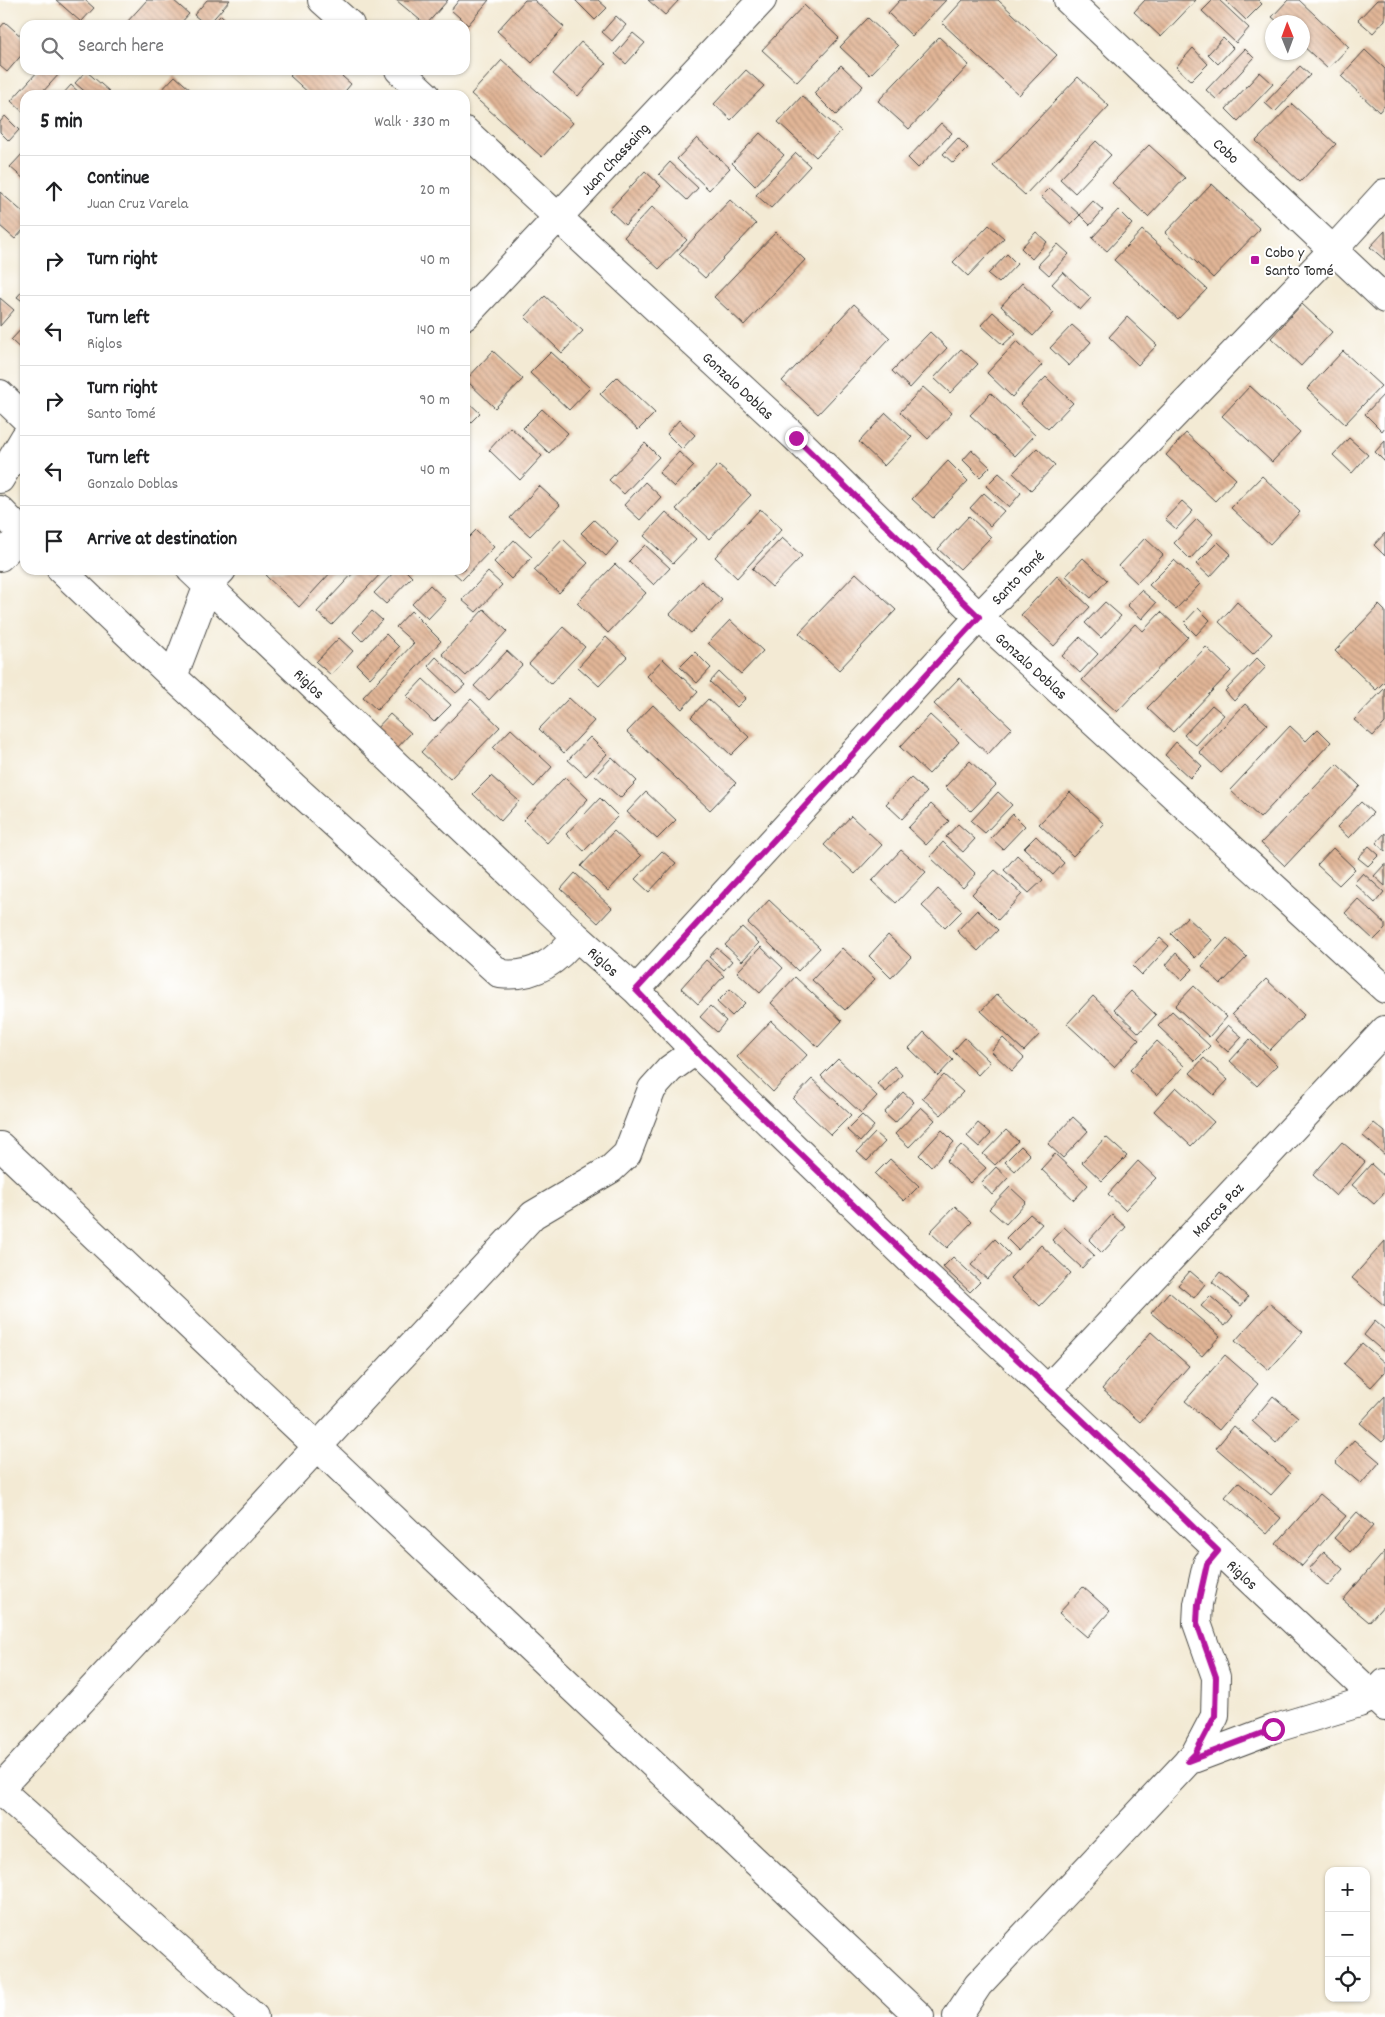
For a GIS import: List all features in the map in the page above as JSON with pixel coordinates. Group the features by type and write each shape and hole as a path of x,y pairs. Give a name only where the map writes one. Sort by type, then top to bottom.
{"street":[{"path":"322,0 344,20"},
{"name":"Juan Chassaing","path":"470,311 762,0"},
{"name":"Cobo","path":"1068,0 1385,299"},
{"path":"404,75 420,90"},
{"name":"Gonzalo Doblas","path":"470,136 796,438 979,617 1385,988"},
{"name":"Santo Tomé","path":"636,990 979,617 1334,249 1385,193"},
{"path":"0,394 20,413"},
{"path":"0,479 20,445"},
{"path":"0,510 20,531"},
{"path":"0,557 20,539"},
{"path":"66,575 173,677 500,974 530,973 563,954 576,936"},
{"path":"173,677 207,575"},
{"name":"Riglos","path":"207,575 576,936 636,990 695,1051 908,1259 1218,1551 1381,1695"},
{"name":"Marcos Paz","path":"1048,1389 1385,1030"},
{"path":"254,2017 0,1789 533,1215 612,1169 627,1154 652,1089 670,1069 695,1051"},
{"path":"0,1146 920,2017"},
{"path":"957,2017 978,1985 1195,1754 1215,1716 1216,1677 1197,1623 1198,1604 1207,1564 1218,1551"},
{"path":"1188,1761 1273,1729 1381,1695"}],"building":[{"path":"56,0 85,0 94,8 83,20 79,20"},
{"path":"147,0 173,0 189,14 184,20 129,20"},
{"path":"207,0 230,0 212,20 200,20 194,15"},
{"path":"396,0 448,0 430,20 420,20"},
{"path":"459,0 489,0 470,23 470,20 462,20 451,10"},
{"path":"525,0 534,0 564,27 532,63 497,31"},
{"path":"575,0 598,0 607,8 595,20"},
{"path":"648,0 679,0 665,15"},
{"path":"900,0 946,0 912,36 888,13"},
{"path":"963,0 998,0 1057,55 1019,95 942,23"},
{"path":"1145,0 1196,0 1161,37 1134,12"},
{"path":"1213,0 1219,0 1249,28 1236,43 1202,11"},
{"path":"1225,0 1258,0 1262,4 1246,20"},
{"path":"1288,0 1299,0 1349,47 1328,69 1310,52 1310,15 1274,15"},
{"path":"1377,0 1385,0 1385,20 1373,33 1358,20"},
{"path":"804,5 839,38 797,82 762,50"},
{"path":"221,15 226,20 216,20"},
{"path":"616,16 626,25 612,41 602,32"},
{"path":"868,18 898,46 870,75 840,47"},
{"path":"5,22 20,36 20,57 7,72 0,66 0,28"},
{"path":"633,33 645,43 626,64 615,54"},
{"path":"939,37 969,65 909,129 878,101"},
{"path":"1223,38 1233,48 1218,64 1208,54"},
{"path":"581,42 606,64 578,96 553,74"},
{"path":"1193,48 1208,64 1191,81 1176,67"},
{"path":"1245,49 1254,58 1216,99 1206,90"},
{"path":"1365,50 1385,69 1385,105 1379,112 1341,76"},
{"path":"502,60 573,123 542,157 471,94"},
{"path":"841,65 863,86 836,115 814,93"},
{"path":"1300,66 1310,75 1275,112 1265,103"},
{"path":"746,70 764,86 731,120 714,104"},
{"path":"1260,72 1273,84 1238,121 1226,109"},
{"path":"34,75 58,75 45,90 21,90"},
{"path":"82,75 91,75 108,90 83,90 75,83"},
{"path":"341,75 351,84 346,90 305,90 290,76"},
{"path":"175,76 191,90 162,90"},
{"path":"1078,77 1109,106 1025,195 993,166"},
{"path":"71,85 76,90 66,90"},
{"path":"20,91 20,109 11,101"},
{"path":"802,96 841,131 816,157 778,122"},
{"path":"1292,104 1336,144 1300,182 1256,141"},
{"path":"5,116 19,130 9,141 0,132 0,122"},
{"path":"941,123 952,133 918,168 908,158"},
{"path":"760,133 784,155 755,186 732,163"},
{"path":"697,138 730,168 709,190 677,159"},
{"path":"958,138 968,148 953,163 943,154"},
{"path":"1096,141 1111,155 1075,193 1060,179"},
{"path":"1149,145 1185,178 1148,217 1112,183"},
{"path":"796,153 810,166 771,208 756,195"},
{"path":"20,156 20,176 10,167"},
{"path":"670,162 698,188 687,200 659,174"},
{"path":"645,171 661,186 625,225 609,210"},
{"path":"1212,184 1260,229 1213,278 1165,233"},
{"path":"1050,188 1080,215 1071,224 1041,197"},
{"path":"0,192 20,210 20,234 15,239 0,226"},
{"path":"730,200 756,224 705,278 679,254"},
{"path":"1093,201 1103,210 1090,225 1080,215"},
{"path":"652,207 687,240 659,269 624,237"},
{"path":"1118,210 1132,224 1107,251 1092,238"},
{"path":"989,225 1004,238 968,276 953,262"},
{"path":"1142,230 1207,289 1178,319 1114,260"},
{"path":"1385,231 1385,260 1370,247"},
{"path":"776,232 805,260 744,325 714,297"},
{"path":"1036,232 1047,242 1032,259 1021,248"},
{"path":"1058,244 1069,254 1049,275 1038,265"},
{"path":"1007,254 1017,264 999,283 988,274"},
{"path":"1063,272 1091,298 1080,310 1052,284"},
{"path":"1022,283 1054,313 1033,336 1001,306"},
{"path":"545,296 583,331 562,353 525,317"},
{"path":"0,298 14,310 0,326"},
{"path":"854,304 890,338 818,414 782,381"},
{"path":"1302,304 1332,332 1301,366 1271,338"},
{"path":"993,312 1016,333 1003,345 981,325"},
{"path":"1127,317 1157,345 1138,365 1109,337"},
{"path":"1072,325 1091,342 1069,366 1050,348"},
{"path":"20,330 20,348 11,340"},
{"path":"930,332 947,348 910,388 892,371"},
{"path":"1017,341 1042,365 1012,397 987,373"},
{"path":"961,349 978,364 950,393 934,378"},
{"path":"493,351 523,379 495,408 470,384 470,376"},
{"path":"1343,351 1381,386 1345,424 1307,389"},
{"path":"551,352 590,388 569,410 530,373"},
{"path":"617,377 655,413 638,430 600,394"},
{"path":"1046,377 1073,403 1048,429 1020,404"},
{"path":"1250,386 1300,432 1272,462 1222,416"},
{"path":"923,387 952,413 928,439 900,412"},
{"path":"991,393 1035,435 1015,456 970,415"},
{"path":"1385,393 1385,427 1382,431 1365,414"},
{"path":"470,404 480,413 470,423"},
{"path":"542,409 568,433 549,453 523,428"},
{"path":"886,413 912,437 884,466 859,442"},
{"path":"679,420 695,435 682,449 667,434"},
{"path":"510,427 542,456 520,480 489,450"},
{"path":"1186,433 1236,479 1215,501 1166,455"},
{"path":"1349,438 1368,455 1352,473 1333,455"},
{"path":"1385,441 1385,462 1375,452"},
{"path":"645,443 659,457 624,494 609,480"},
{"path":"1037,448 1055,465 1031,490 1013,473"},
{"path":"972,450 990,467 980,477 963,460"},
{"path":"679,452 694,466 674,487 659,473"},
{"path":"948,461 968,481 933,518 912,499"},
{"path":"718,465 751,495 709,539 676,509"},
{"path":"999,473 1021,493 1009,507 986,486"},
{"path":"1262,476 1300,512 1270,544 1231,508"},
{"path":"645,482 661,497 640,520 624,505"},
{"path":"539,486 560,505 530,536 510,518"},
{"path":"984,493 1004,511 990,526 970,508"},
{"path":"1182,501 1193,511 1176,529 1165,519"},
{"path":"760,509 782,529 737,578 715,557"},
{"path":"666,512 696,539 673,563 644,536"},
{"path":"969,516 991,537 960,569 938,549"},
{"path":"1197,519 1213,534 1190,559 1174,543"},
{"path":"594,520 618,542 606,556 581,533"},
{"path":"476,530 494,547 470,572 470,536"},
{"path":"1385,533 1385,556 1374,545"},
{"path":"782,538 802,556 772,587 752,569"},
{"path":"1145,538 1163,555 1137,583 1119,566"},
{"path":"563,539 588,563 559,593 534,570"},
{"path":"514,540 532,557 511,579 494,562"},
{"path":"1218,542 1231,554 1210,577 1196,564"},
{"path":"645,545 670,568 654,585 629,561"},
{"path":"1083,558 1107,580 1091,598 1066,576"},
{"path":"1174,560 1200,584 1176,609 1149,585"},
{"path":"615,564 646,593 608,633 577,603"},
{"path":"488,572 502,585 476,612 462,600"},
{"path":"856,573 896,610 839,670 799,633"},
{"path":"267,575 328,575 299,607"},
{"path":"351,575 379,575 332,625 317,612"},
{"path":"391,575 410,575 412,577 386,604 374,593"},
{"path":"456,575 467,575 462,580"},
{"path":"1057,576 1090,607 1054,646 1021,615"},
{"path":"701,581 722,600 691,633 670,614"},
{"path":"430,585 446,600 428,619 412,604"},
{"path":"1141,590 1156,603 1142,619 1127,605"},
{"path":"1105,602 1121,616 1101,638 1085,623"},
{"path":"1237,602 1272,634 1253,654 1219,622"},
{"path":"1379,605 1385,611 1385,681 1376,690 1335,651"},
{"path":"1198,608 1210,620 1196,635 1184,623"},
{"path":"484,609 507,631 466,676 442,654"},
{"path":"372,611 382,620 362,641 353,632"},
{"path":"411,611 441,641 377,710 363,697 414,643 396,627"},
{"path":"1161,612 1188,637 1117,712 1082,680 1135,624 1143,631"},
{"path":"730,620 763,651 741,674 708,643"},
{"path":"563,627 585,647 551,684 529,664"},
{"path":"386,634 399,647 370,678 357,665"},
{"path":"606,637 627,657 599,686 578,667"},
{"path":"1080,637 1098,654 1080,673 1062,656"},
{"path":"339,638 353,651 331,675 316,662"},
{"path":"1206,647 1231,671 1173,732 1147,708"},
{"path":"507,651 522,665 489,700 474,686"},
{"path":"695,652 711,668 697,683 680,667"},
{"path":"436,657 465,685 456,693 428,666"},
{"path":"1257,658 1266,667 1234,701 1225,691"},
{"path":"663,659 698,692 682,709 647,676"},
{"path":"719,672 746,698 737,707 710,682"},
{"path":"959,678 1012,728 988,754 934,704"},
{"path":"423,679 451,705 434,722 407,696"},
{"path":"1385,688 1385,723 1373,736 1354,720"},
{"path":"569,698 594,721 564,753 539,729"},
{"path":"471,699 500,727 450,779 421,752"},
{"path":"708,699 749,737 731,755 691,717"},
{"path":"1245,704 1267,724 1221,773 1199,752"},
{"path":"653,705 736,783 710,810 627,732"},
{"path":"1212,705 1224,715 1196,745 1184,735"},
{"path":"390,714 411,733 395,750 374,731"},
{"path":"930,715 959,742 929,774 900,747"},
{"path":"1290,726 1306,741 1318,729 1331,742 1260,818 1230,790"},
{"path":"511,729 552,767 534,787 493,748"},
{"path":"590,737 607,754 586,776 568,760"},
{"path":"1176,742 1202,766 1190,778 1165,755"},
{"path":"612,757 637,781 620,798 595,775"},
{"path":"970,761 996,785 971,811 945,787"},
{"path":"1337,764 1360,786 1285,866 1261,843"},
{"path":"491,776 519,801 501,821 473,794"},
{"path":"565,777 588,799 547,843 523,820"},
{"path":"911,778 927,792 902,819 886,804"},
{"path":"646,792 676,820 657,839 627,812"},
{"path":"998,792 1012,805 985,833 971,821"},
{"path":"1070,792 1104,824 1073,856 1039,824"},
{"path":"600,798 618,816 584,851 566,834"},
{"path":"1361,802 1373,813 1349,838 1337,827"},
{"path":"931,804 949,821 926,845 908,828"},
{"path":"1013,814 1025,826 1003,849 991,838"},
{"path":"851,816 882,845 855,874 824,845"},
{"path":"958,824 975,839 963,852 946,837"},
{"path":"614,831 641,856 608,891 581,866"},
{"path":"1385,833 1385,851 1376,843"},
{"path":"1036,836 1064,863 1053,875 1024,848"},
{"path":"943,842 976,874 963,888 930,857"},
{"path":"1369,846 1379,855 1368,866 1358,858"},
{"path":"1333,848 1355,869 1339,885 1317,865"},
{"path":"901,850 926,872 896,903 872,881"},
{"path":"662,851 676,863 649,892 635,879"},
{"path":"1017,855 1043,880 1029,893 1004,870"},
{"path":"1385,864 1385,886 1374,876"},
{"path":"995,870 1022,894 998,920 972,894"},
{"path":"575,873 612,908 598,923 561,889"},
{"path":"1363,873 1384,892 1375,903 1354,883"},
{"path":"938,889 962,911 945,928 922,906"},
{"path":"1358,899 1385,924 1385,929 1374,940 1345,913"},
{"path":"769,900 820,948 798,971 748,923"},
{"path":"977,910 998,930 978,951 957,931"},
{"path":"1187,917 1212,940 1195,958 1171,934"},
{"path":"742,927 759,943 742,961 725,945"},
{"path":"888,935 911,957 891,978 869,956"},
{"path":"1160,938 1169,946 1142,975 1133,966"},
{"path":"1227,938 1247,957 1221,984 1202,966"},
{"path":"761,947 783,968 760,993 737,972"},
{"path":"717,948 732,961 724,970 709,957"},
{"path":"842,948 875,979 845,1010 812,980"},
{"path":"1176,953 1193,969 1182,980 1166,965"},
{"path":"706,960 724,976 698,1004 681,988"},
{"path":"795,977 842,1021 818,1047 771,1003"},
{"path":"1266,979 1304,1015 1270,1050 1232,1014"},
{"path":"1194,986 1227,1017 1209,1037 1175,1006"},
{"path":"730,989 745,1003 732,1016 717,1002"},
{"path":"1131,991 1156,1015 1139,1033 1114,1009"},
{"path":"997,994 1040,1034 1024,1051 981,1011"},
{"path":"1093,996 1139,1040 1114,1067 1067,1024"},
{"path":"710,1006 726,1021 717,1032 700,1017"},
{"path":"1172,1011 1210,1046 1195,1061 1158,1026"},
{"path":"771,1021 807,1055 773,1092 737,1057"},
{"path":"1228,1025 1242,1037 1228,1052 1215,1040"},
{"path":"924,1032 953,1060 938,1076 909,1048"},
{"path":"965,1038 990,1062 978,1075 953,1051"},
{"path":"1003,1038 1024,1058 1012,1071 991,1051"},
{"path":"1250,1039 1277,1065 1257,1086 1230,1061"},
{"path":"1157,1041 1184,1066 1157,1095 1130,1070"},
{"path":"1204,1058 1228,1080 1214,1095 1190,1073"},
{"path":"838,1059 877,1096 861,1113 821,1076"},
{"path":"894,1066 902,1075 886,1092 877,1084"},
{"path":"944,1075 963,1092 941,1115 922,1098"},
{"path":"812,1079 851,1115 831,1135 793,1099"},
{"path":"1176,1087 1214,1122 1191,1146 1154,1111"},
{"path":"903,1092 914,1102 895,1123 884,1113"},
{"path":"921,1107 935,1120 909,1147 895,1134"},
{"path":"862,1115 874,1126 860,1142 847,1130"},
{"path":"1073,1117 1088,1131 1063,1158 1048,1144"},
{"path":"978,1123 991,1134 979,1147 967,1136"},
{"path":"1374,1123 1385,1132 1385,1155 1363,1136"},
{"path":"942,1130 954,1142 931,1167 919,1155"},
{"path":"1006,1130 1018,1141 995,1165 983,1154"},
{"path":"875,1133 885,1142 867,1161 857,1152"},
{"path":"1106,1137 1127,1156 1102,1181 1082,1162"},
{"path":"1342,1142 1365,1162 1336,1196 1313,1175"},
{"path":"961,1145 986,1168 970,1183 946,1161"},
{"path":"1021,1146 1030,1155 1015,1171 1005,1162"},
{"path":"1055,1154 1088,1185 1074,1200 1041,1169"},
{"path":"890,1159 919,1186 904,1201 875,1174"},
{"path":"1138,1161 1156,1178 1125,1210 1108,1194"},
{"path":"1371,1164 1385,1177 1385,1192 1374,1204 1352,1185"},
{"path":"996,1167 1008,1178 992,1195 981,1183"},
{"path":"1010,1187 1026,1202 1006,1224 989,1209"},
{"path":"955,1206 972,1222 947,1248 930,1232"},
{"path":"1030,1214 1042,1224 1018,1250 1006,1238"},
{"path":"1112,1215 1126,1227 1102,1253 1089,1240"},
{"path":"1064,1227 1094,1255 1082,1268 1052,1240"},
{"path":"995,1239 1010,1254 987,1279 971,1265"},
{"path":"1385,1241 1385,1306 1352,1278"},
{"path":"1041,1245 1071,1273 1040,1306 1010,1278"},
{"path":"953,1257 980,1282 970,1292 943,1267"},
{"path":"1190,1271 1205,1284 1194,1298 1178,1285"},
{"path":"1220,1272 1248,1297 1241,1306 1212,1282"},
{"path":"1169,1292 1220,1336 1202,1356 1151,1313"},
{"path":"1210,1296 1233,1316 1225,1326 1201,1306"},
{"path":"1269,1303 1303,1332 1269,1370 1235,1341"},
{"path":"1375,1321 1385,1330 1385,1353 1364,1335"},
{"path":"1151,1332 1189,1366 1140,1422 1102,1389"},
{"path":"1362,1343 1385,1363 1385,1372 1371,1387 1344,1364"},
{"path":"1225,1355 1258,1384 1219,1430 1185,1401"},
{"path":"1273,1396 1298,1417 1276,1443 1252,1421"},
{"path":"1385,1396 1385,1439 1382,1442 1360,1423"},
{"path":"1234,1426 1290,1474 1271,1495 1216,1448"},
{"path":"1354,1440 1380,1462 1361,1484 1335,1462"},
{"path":"1238,1482 1281,1518 1267,1534 1225,1497"},
{"path":"1320,1494 1346,1516 1302,1566 1276,1544"},
{"path":"1357,1512 1373,1526 1350,1552 1334,1538"},
{"path":"1385,1551 1385,1604 1369,1622 1343,1600"},
{"path":"1324,1552 1343,1569 1328,1586 1309,1569"},
{"path":"1083,1587 1110,1611 1087,1637 1059,1613"}],"place":[{"name":"Cobo y Santo Tomé","path":"1255,260"}],"route":[{"path":"796,438 979,617 636,990 695,1051 908,1259 1218,1551 1207,1564 1198,1604 1197,1623 1216,1677 1215,1716 1195,1754 1188,1761 1273,1729"}]}
